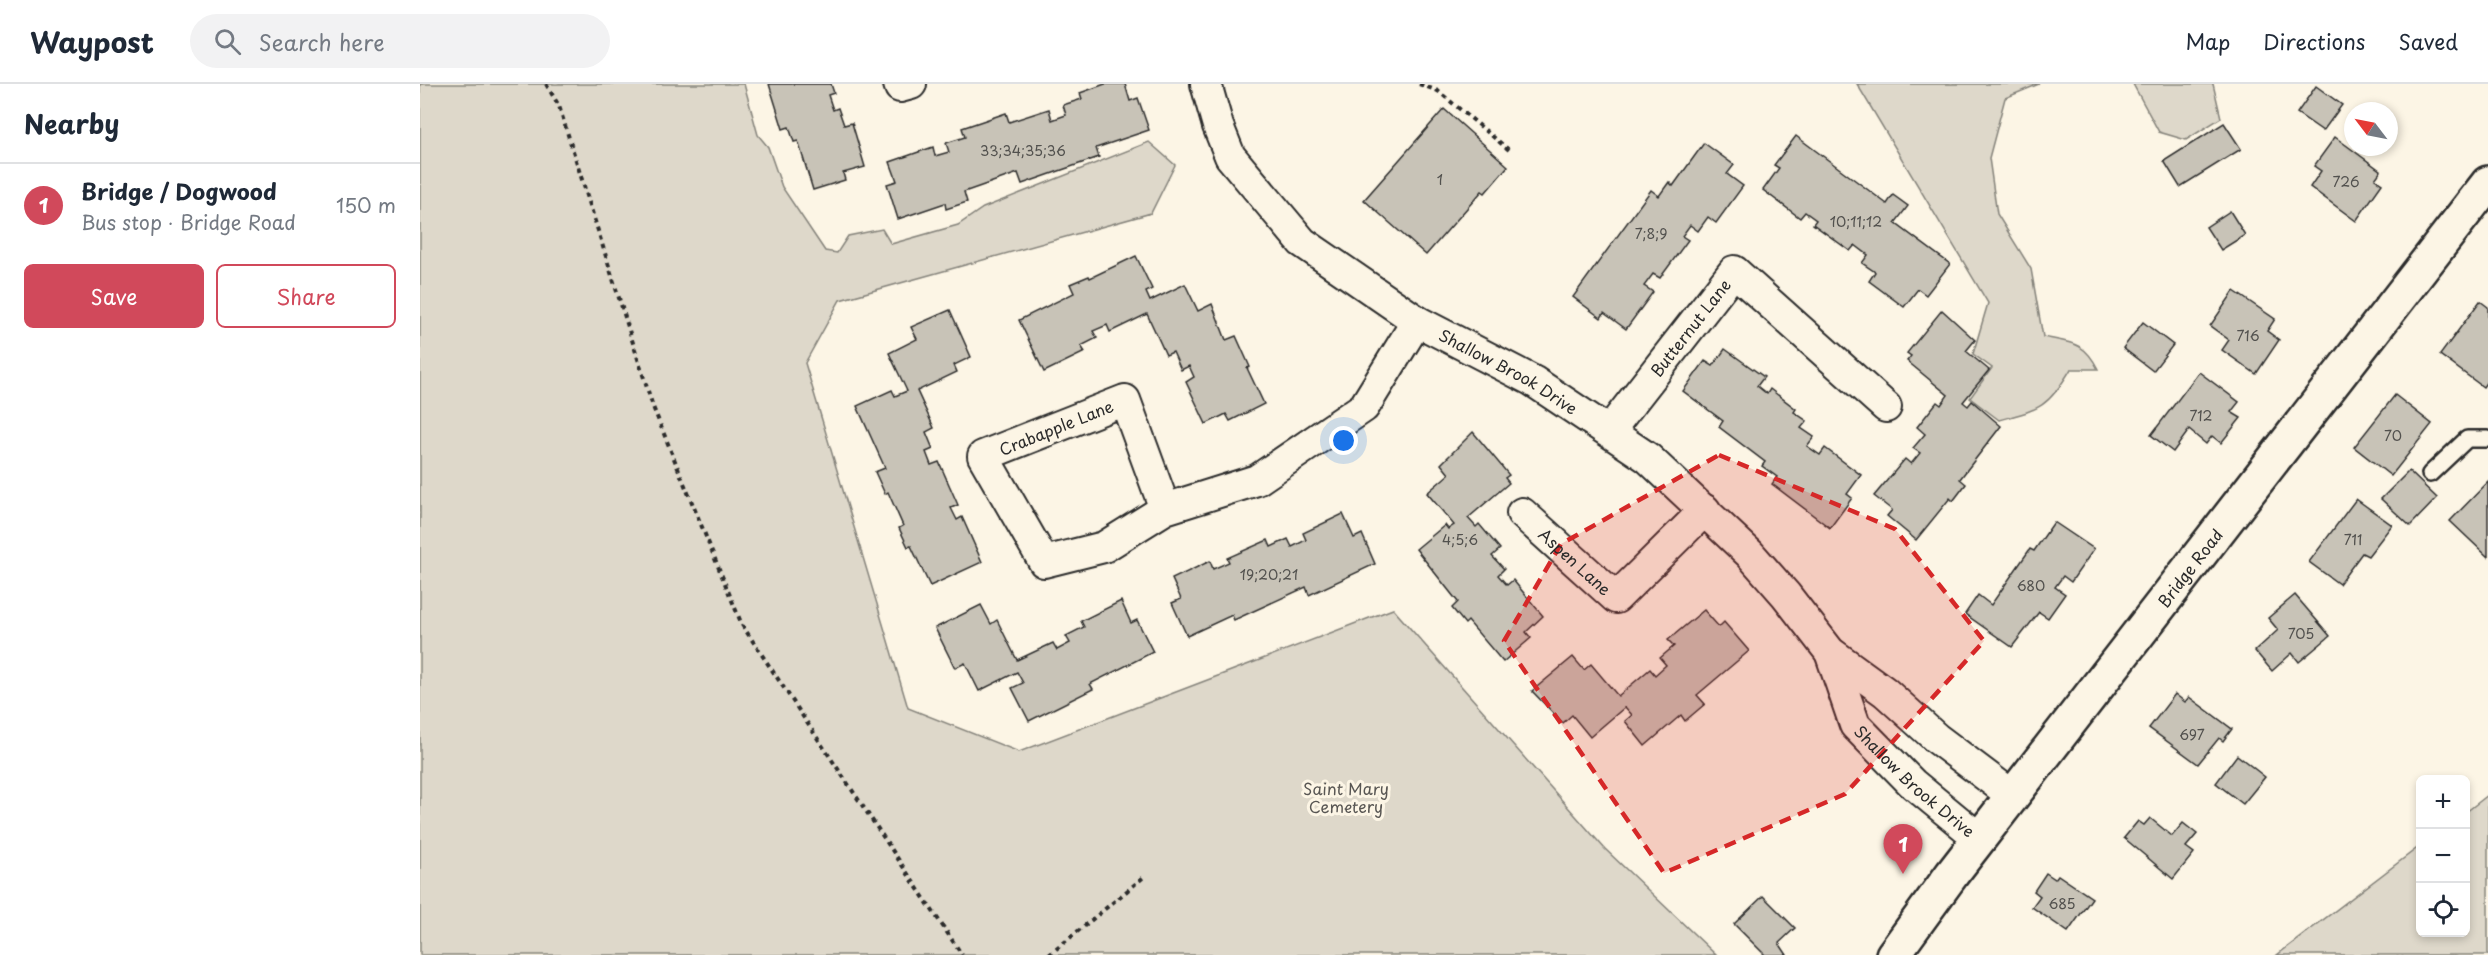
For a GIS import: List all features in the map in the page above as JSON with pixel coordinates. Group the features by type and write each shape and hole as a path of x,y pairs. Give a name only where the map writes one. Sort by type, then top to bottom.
{"main road":[{"name":"Bridge Road","path":"1893,955 2013,796 2488,183"}],"street":[{"path":"899,84 900,87 911,84"},
{"name":"Shallow Brook Drive","path":"1206,84 1218,126 1230,156 1302,242 1417,321 1533,381 1610,430 1648,458 1705,510 1779,586 1830,652 1885,692 1936,738 2013,796"},
{"name":"Butternut Lane","path":"1610,430 1734,271 1886,407"},
{"name":"Crabapple Lane","path":"1165,509 1125,400 983,456 1044,562 1104,547 1165,509 1257,480 1364,407 1417,321"},
{"name":"Aspen Lane","path":"1522,513 1616,598 1705,510"},
{"name":"Shallow Brook Drive","path":"1830,652 1855,725 1912,783 1980,839"}],"lane":[{"path":"2430,474 2467,439 2488,439"}],"path":[{"path":"546,84 559,106 653,407 742,625 962,955"},
{"path":"1419,84 1438,91 1509,150"},
{"path":"1048,955 1145,876"}],"highlighted area":[{"path":"1719,455 1895,529 1984,641 1845,794 1664,873 1504,641 1561,544"}],"green space":[{"name":"Saint Mary Cemetery","path":"420,84 744,84 758,135 768,147 782,187 825,251 837,253 848,236 882,229 891,244 958,225 983,208 1149,142 1175,165 1151,213 840,300 805,363 908,708 1019,752 1393,609 1605,849 1716,955 420,955"},
{"path":"1857,84 2039,84 2005,98 1989,158 1997,214 2031,269 2043,337 2069,342 2082,348 2098,369 2071,369 2056,392 2042,405 2025,413 1999,420 1970,398 1992,368 1973,354 1988,303"},
{"path":"2133,84 2213,84 2221,118 2186,140 2159,132"},
{"path":"2488,795 2488,955 2277,955 2416,849 2416,937 2470,937 2470,809"}],"building":[{"path":"769,84 831,84 834,93 828,95 833,110 838,108 844,125 852,123 865,167 843,173 845,180 813,190 798,141 794,142 789,127 783,129"},
{"path":"1105,84 1125,84 1130,101 1138,98 1149,130 1096,148 1099,157 1022,184 1018,173 964,192 967,202 946,209 945,203 898,219 887,184 897,181 890,162 933,147 935,156 949,152 946,143 965,137 962,128 1006,113 1009,122 1049,109 1052,120 1066,115 1063,105 1082,99 1080,93"},
{"path":"2316,86 2342,105 2323,131 2297,113"},
{"path":"1444,109 1508,166 1485,193 1482,191 1426,255 1364,200"},
{"path":"2224,123 2241,149 2180,187 2164,161"},
{"path":"1796,136 1887,204 1893,195 1908,206 1895,223 1950,264 1926,295 1918,289 1904,307 1869,281 1875,272 1862,263 1868,255 1855,245 1850,251 1813,224 1816,220 1805,212 1800,218 1763,190 1779,168 1774,165"},
{"path":"2335,137 2344,144 2344,156 2361,156 2381,171 2375,179 2382,184 2356,221 2310,187 2321,171 2314,166"},
{"path":"1704,143 1734,165 1727,174 1743,186 1716,223 1708,217 1698,231 1690,225 1682,236 1688,240 1660,278 1653,274 1644,286 1653,292 1626,329 1604,313 1601,318 1573,297 1651,190 1659,196 1669,182 1673,186"},
{"path":"2230,211 2245,235 2221,250 2206,227"},
{"path":"1136,256 1152,289 1146,292 1150,301 1185,284 1198,311 1212,304 1226,340 1236,336 1250,367 1247,368 1264,404 1230,421 1226,414 1206,424 1186,382 1194,377 1189,366 1181,370 1173,352 1166,355 1147,314 1110,332 1107,325 1093,331 1097,338 1081,346 1085,352 1044,372 1019,320 1074,293 1070,284 1089,276 1090,278"},
{"path":"2234,291 2275,319 2267,331 2279,340 2256,374 2222,350 2229,340 2210,326"},
{"path":"2480,301 2488,307 2488,380 2483,387 2440,355"},
{"path":"950,310 971,357 954,365 957,372 917,391 934,428 926,432 933,449 926,452 931,465 939,462 958,505 951,508 957,520 962,517 982,562 930,586 911,546 908,547 899,528 903,526 888,492 885,494 875,472 885,468 857,406 892,390 895,396 907,391 889,353 917,339 911,327"},
{"path":"1942,310 1975,340 1966,351 1989,370 1963,402 1968,406 1972,401 2001,426 1960,479 1966,484 1953,501 1950,498 1916,540 1887,516 1892,510 1874,496 1905,459 1911,464 1920,453 1913,448 1925,434 1917,427 1937,402 1941,405 1948,395 1907,361 1911,356 1907,353"},
{"path":"2143,322 2173,345 2153,371 2123,348"},
{"path":"1725,349 1764,377 1757,386 1767,394 1770,389 1796,409 1794,412 1807,421 1801,428 1814,437 1807,446 1820,455 1825,448 1861,475 1847,494 1852,498 1830,528 1772,484 1777,477 1762,466 1765,462 1719,427 1723,421 1683,391 1705,361 1713,366"},
{"path":"2199,372 2239,402 2231,412 2241,418 2221,443 2212,436 2206,444 2189,430 2173,452 2151,435"},
{"path":"2395,395 2432,424 2391,476 2354,447"},
{"path":"1473,432 1509,475 1505,478 1509,483 1468,518 1476,527 1479,524 1500,549 1492,556 1504,569 1498,575 1507,585 1513,580 1543,616 1526,632 1531,638 1503,662 1468,621 1465,624 1452,608 1458,602 1416,549 1445,525 1448,529 1454,525 1427,493 1449,474 1441,464"},
{"path":"2409,471 2437,498 2410,526 2381,499"},
{"path":"2488,482 2488,557 2450,521"},
{"path":"2356,499 2392,525 2368,556 2362,553 2339,584 2309,562"},
{"path":"1343,514 1354,538 1362,534 1375,564 1309,595 1306,587 1234,620 1232,615 1187,636 1172,603 1181,599 1172,579 1210,561 1213,569 1229,562 1227,558 1268,540 1271,547 1288,539 1292,547 1306,540 1303,533"},
{"path":"2054,522 2094,549 2071,582 2063,576 2055,587 2065,594 2048,618 2039,612 2012,647 1965,614 1978,595 1991,605 2030,549 2034,551"},
{"path":"2295,595 2330,636 2299,662 2292,653 2272,671 2255,651 2278,630 2268,618"},
{"path":"1121,601 1131,623 1137,620 1153,652 1090,684 1093,689 1029,721 1012,688 1023,683 1017,672 979,691 965,663 955,668 935,628 981,605 991,624 997,620 1017,660 1053,643 1057,650 1070,643 1066,636 1084,627 1081,621"},
{"path":"1704,610 1719,627 1724,622 1749,651 1697,695 1705,704 1685,721 1681,715 1645,746 1625,721 1632,715 1625,707 1590,737 1572,715 1563,723 1532,691 1573,657 1584,670 1591,664 1618,696 1650,669 1655,675 1666,665 1660,658 1674,646 1668,640"},
{"path":"2175,694 2185,702 2189,697 2232,729 2223,741 2219,738 2198,764 2149,728"},
{"path":"2237,755 2265,777 2243,804 2216,783"},
{"path":"2150,818 2172,836 2183,823 2197,834 2186,847 2194,853 2173,879 2124,838 2138,821 2144,825"},
{"path":"2046,873 2055,879 2058,875 2092,898 2068,932 2032,907 2040,896 2034,891"},
{"path":"1763,896 1795,928 1779,943 1787,955 1765,955 1734,924"}],"place":[{"name":"Bridge / Dogwood","path":"1903,874"}]}
